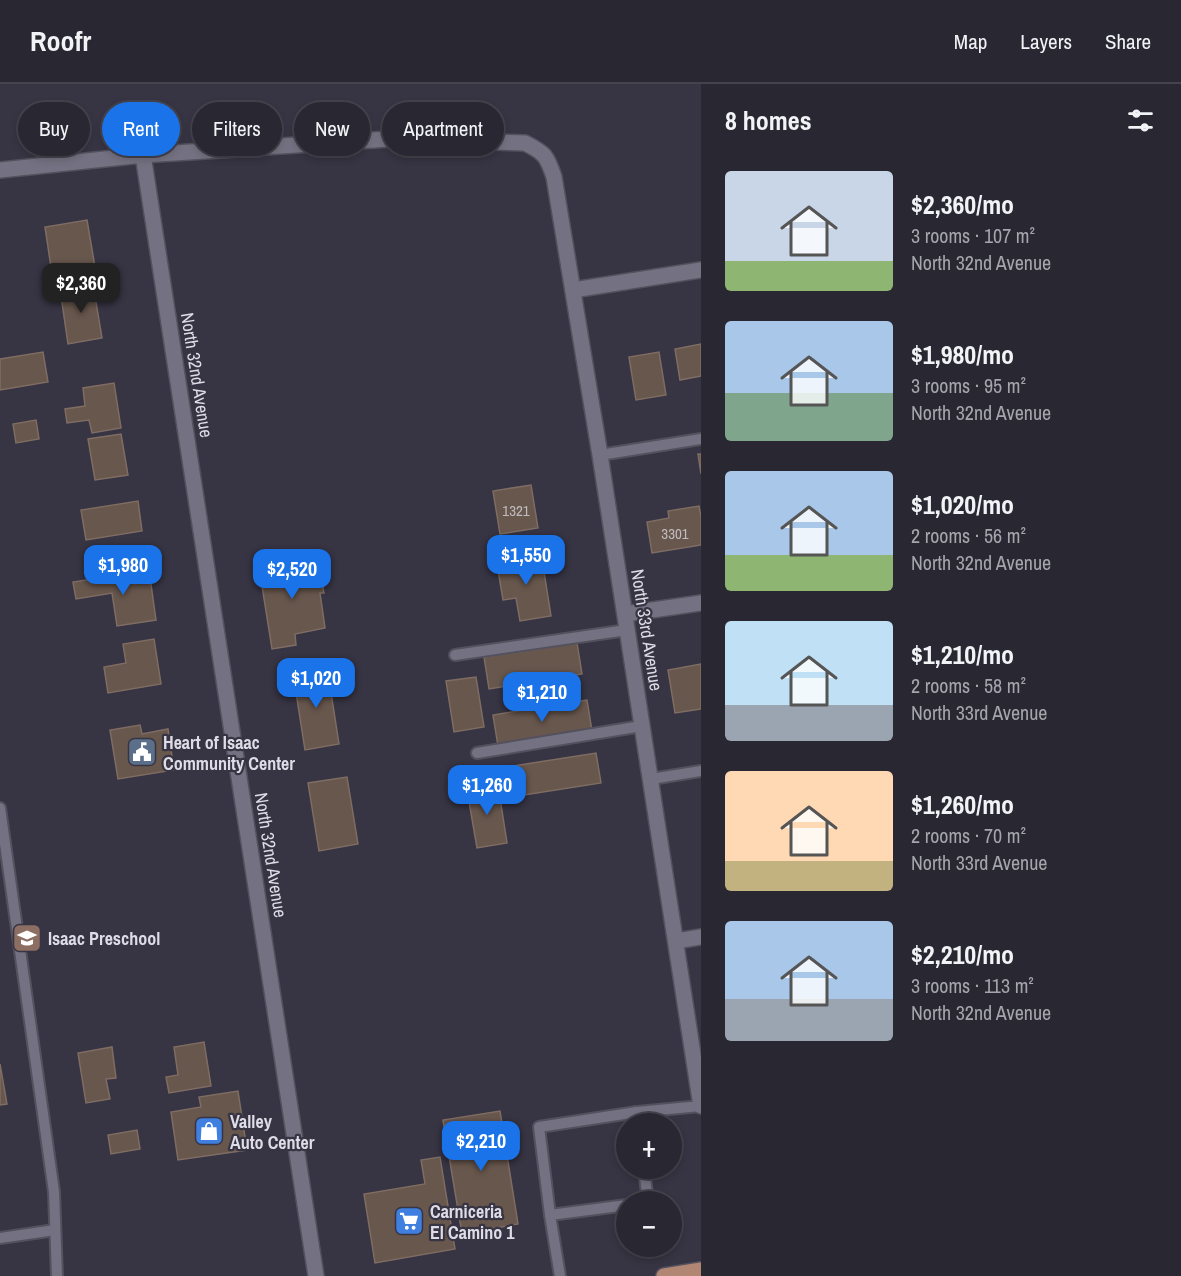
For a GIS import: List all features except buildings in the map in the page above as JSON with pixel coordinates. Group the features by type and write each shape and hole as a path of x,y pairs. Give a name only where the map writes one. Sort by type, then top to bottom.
{"main road":[{"path":"664,1276 701,1270"}],"street":[{"name":"North 33rd Avenue","path":"180,153 389,139 525,143 540,151 549,160 554,177 600,455 701,1106"},
{"path":"0,170 143,156"},
{"name":"North 32nd Avenue","path":"143,156 316,1276"},
{"path":"573,290 701,270"},
{"path":"625,614 701,603"},
{"path":"676,941 701,937"}],"lane":[{"path":"600,455 701,439"},
{"path":"455,655 627,630"},
{"path":"477,753 642,726"},
{"path":"651,779 701,771"},
{"path":"0,808 54,1192 57,1276"},
{"path":"560,1276 539,1127 637,1112 701,1106"},
{"path":"550,1215 616,1206"},
{"path":"0,1238 56,1230"}],"place":[{"name":"Heart of Isaac Community Center","path":"142,752"},
{"name":"Isaac Preschool","path":"27,938"},
{"name":"Valley Auto Center","path":"209,1131"},
{"name":"Carniceria El Camino 1","path":"409,1221"}]}
